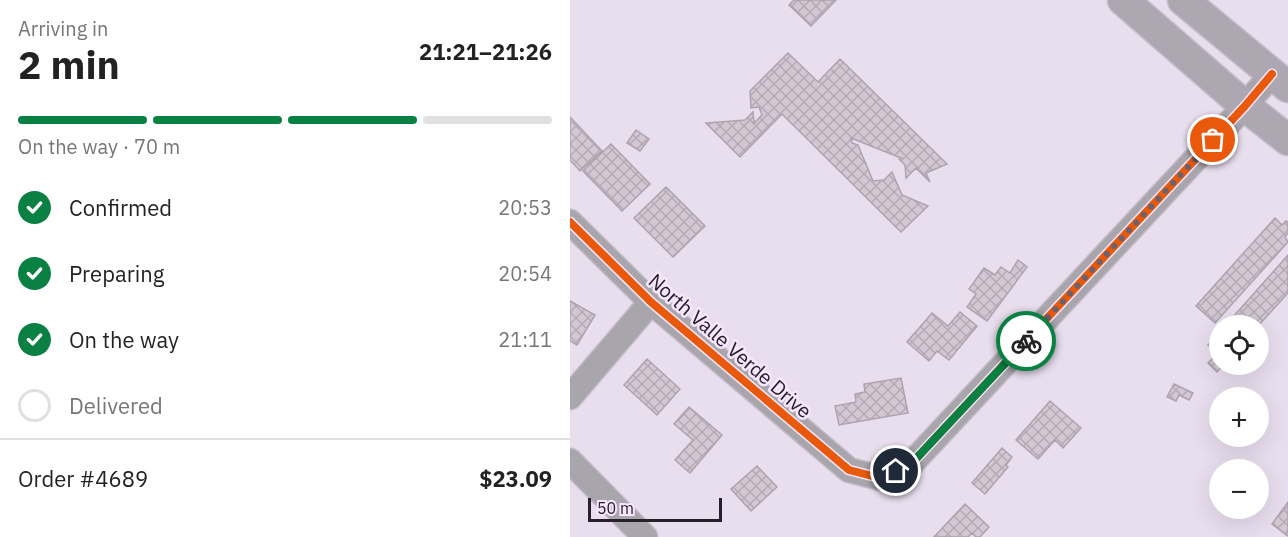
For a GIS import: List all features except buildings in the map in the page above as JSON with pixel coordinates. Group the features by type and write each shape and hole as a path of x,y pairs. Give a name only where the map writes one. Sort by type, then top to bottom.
{"main road":[{"path":"1122,0 1288,140"},
{"path":"1183,0 1280,80"}],"street":[{"path":"1245,106 1280,80"},
{"name":"North Valle Verde Drive","path":"570,222 651,302 849,470 880,478 912,463 1245,106"},
{"path":"570,398 651,302"},
{"path":"570,460 645,537"}],"cycle path":[{"path":"570,222 651,302 849,470 880,478 912,463 1245,106 1272,74"}],"way so far":[{"path":"1026,341 1213,140"}],"route":[{"path":"896,471 912,463 1026,341"}]}
